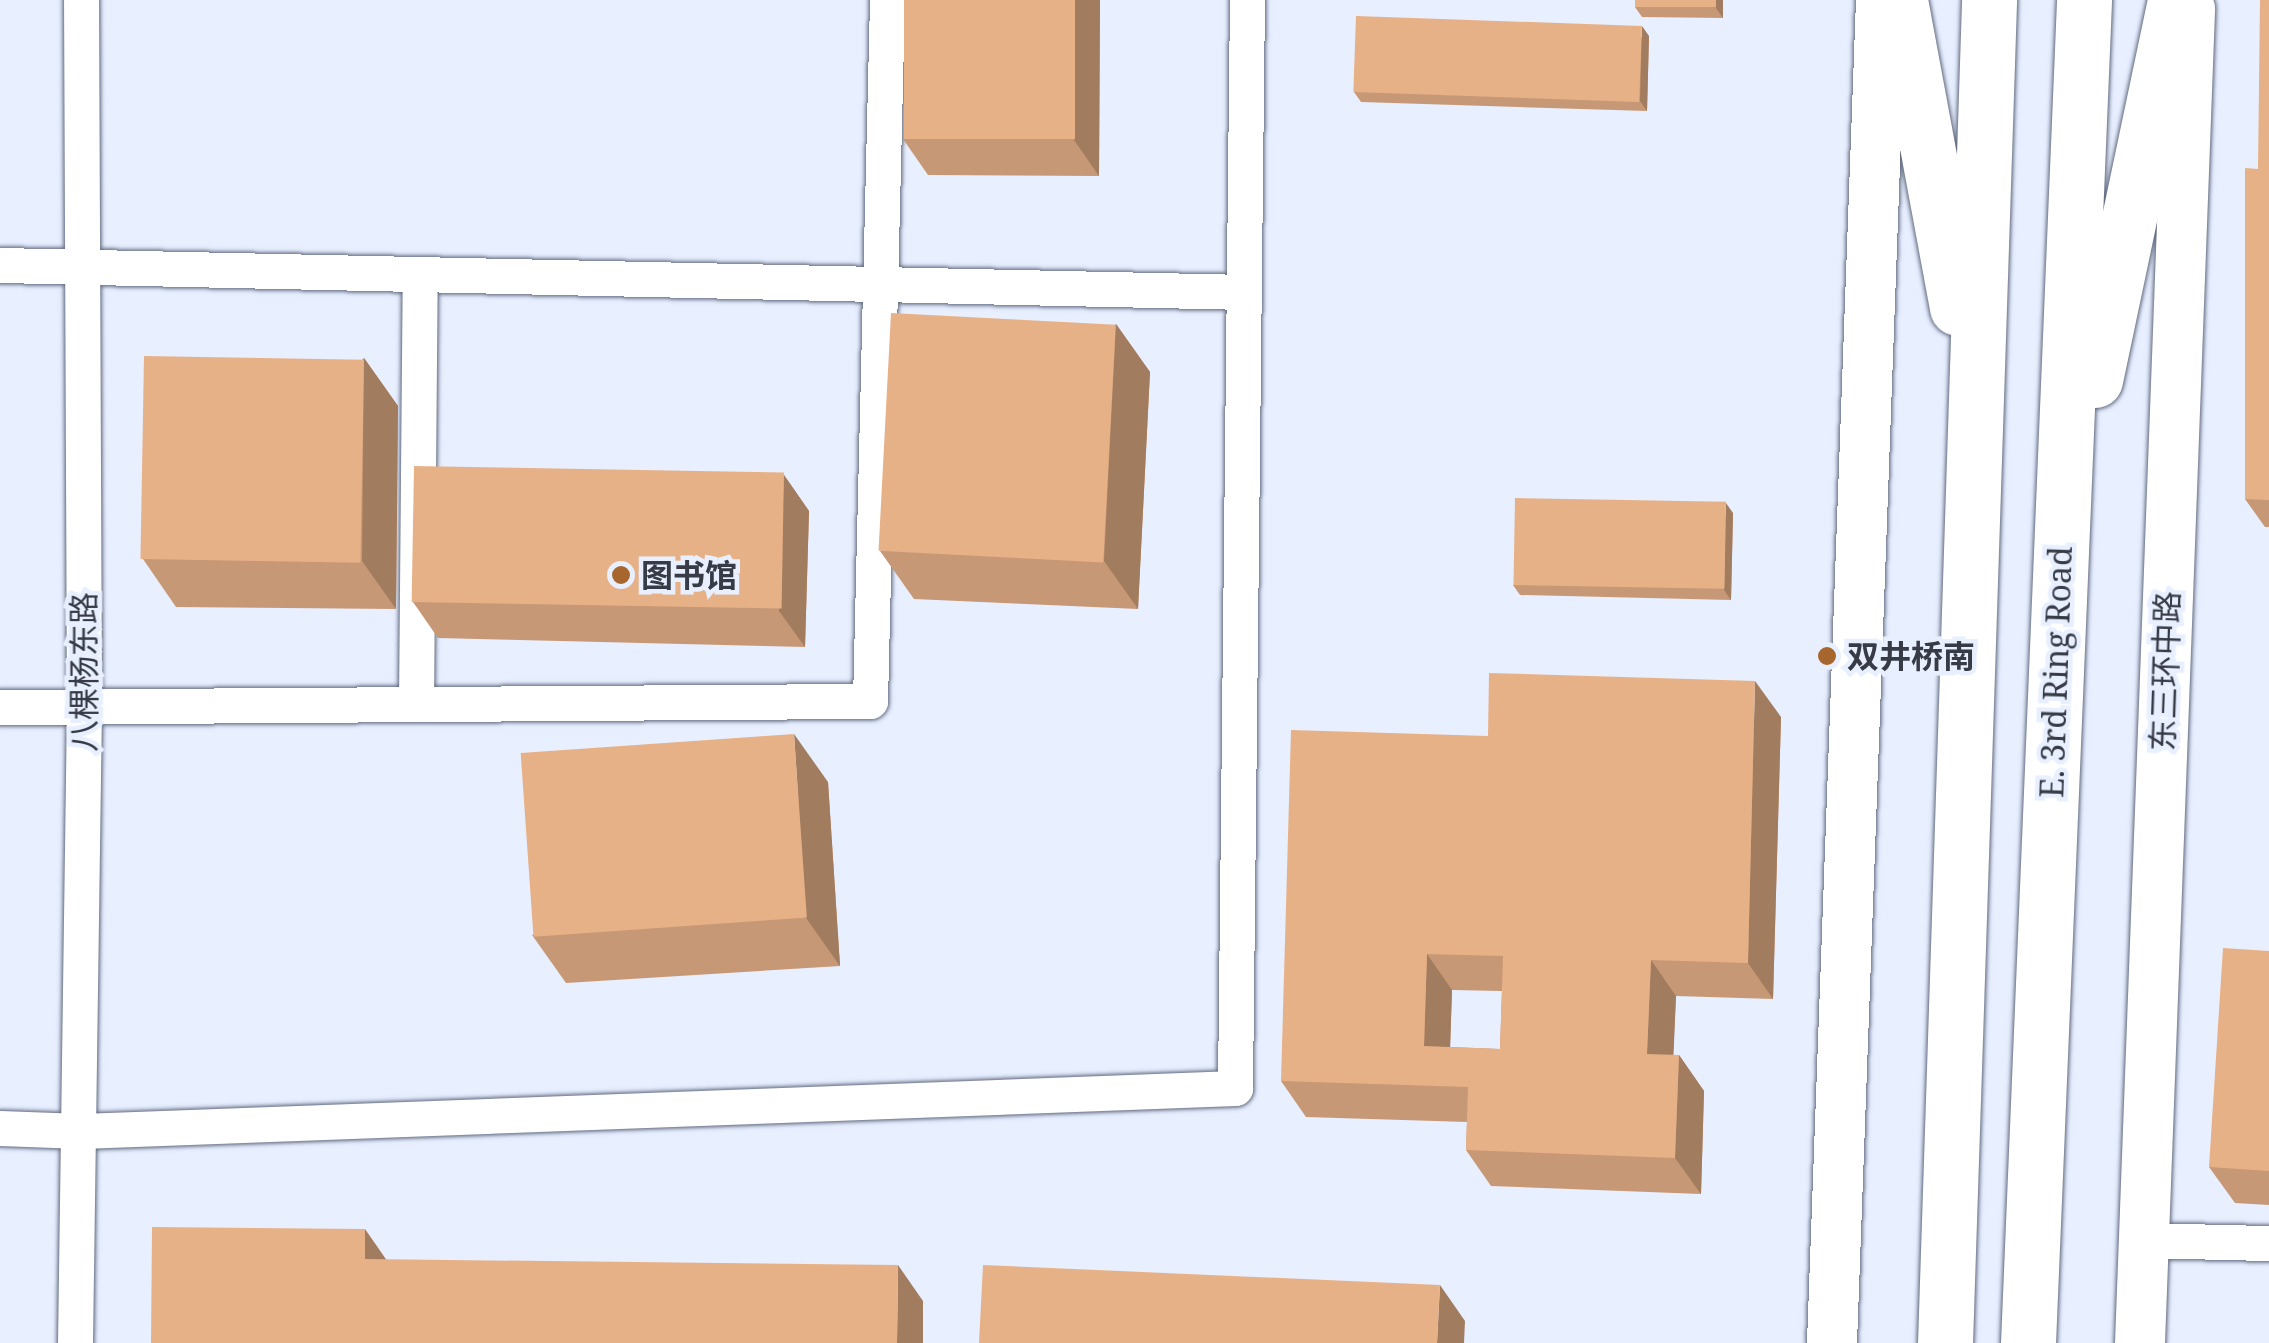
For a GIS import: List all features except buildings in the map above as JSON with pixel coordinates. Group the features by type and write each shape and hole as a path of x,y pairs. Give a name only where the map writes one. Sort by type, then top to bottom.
{"highway":[{"path":"1900,0 1976,409"},
{"path":"1946,1316 1989,0"},
{"name":"E. 3rd Ring Road","path":"2028,1343 2084,0"},
{"path":"2062,534 2175,0"}],"street":[{"name":"八棵杨东路","path":"75,1343 84,709 80,0"},
{"path":"0,706 84,709 870,701 887,0"},
{"path":"0,1128 81,1131 1234,1088 1247,0"},
{"path":"1832,1343 1880,0"},
{"name":"东三环中路","path":"2140,1343 2190,0"},
{"path":"0,265 1243,292"},
{"path":"416,704 420,274"},
{"path":"2143,1240 2269,1243"}],"place":[{"name":"图书馆","path":"621,575"},
{"name":"双井桥南","path":"1827,656"}]}
